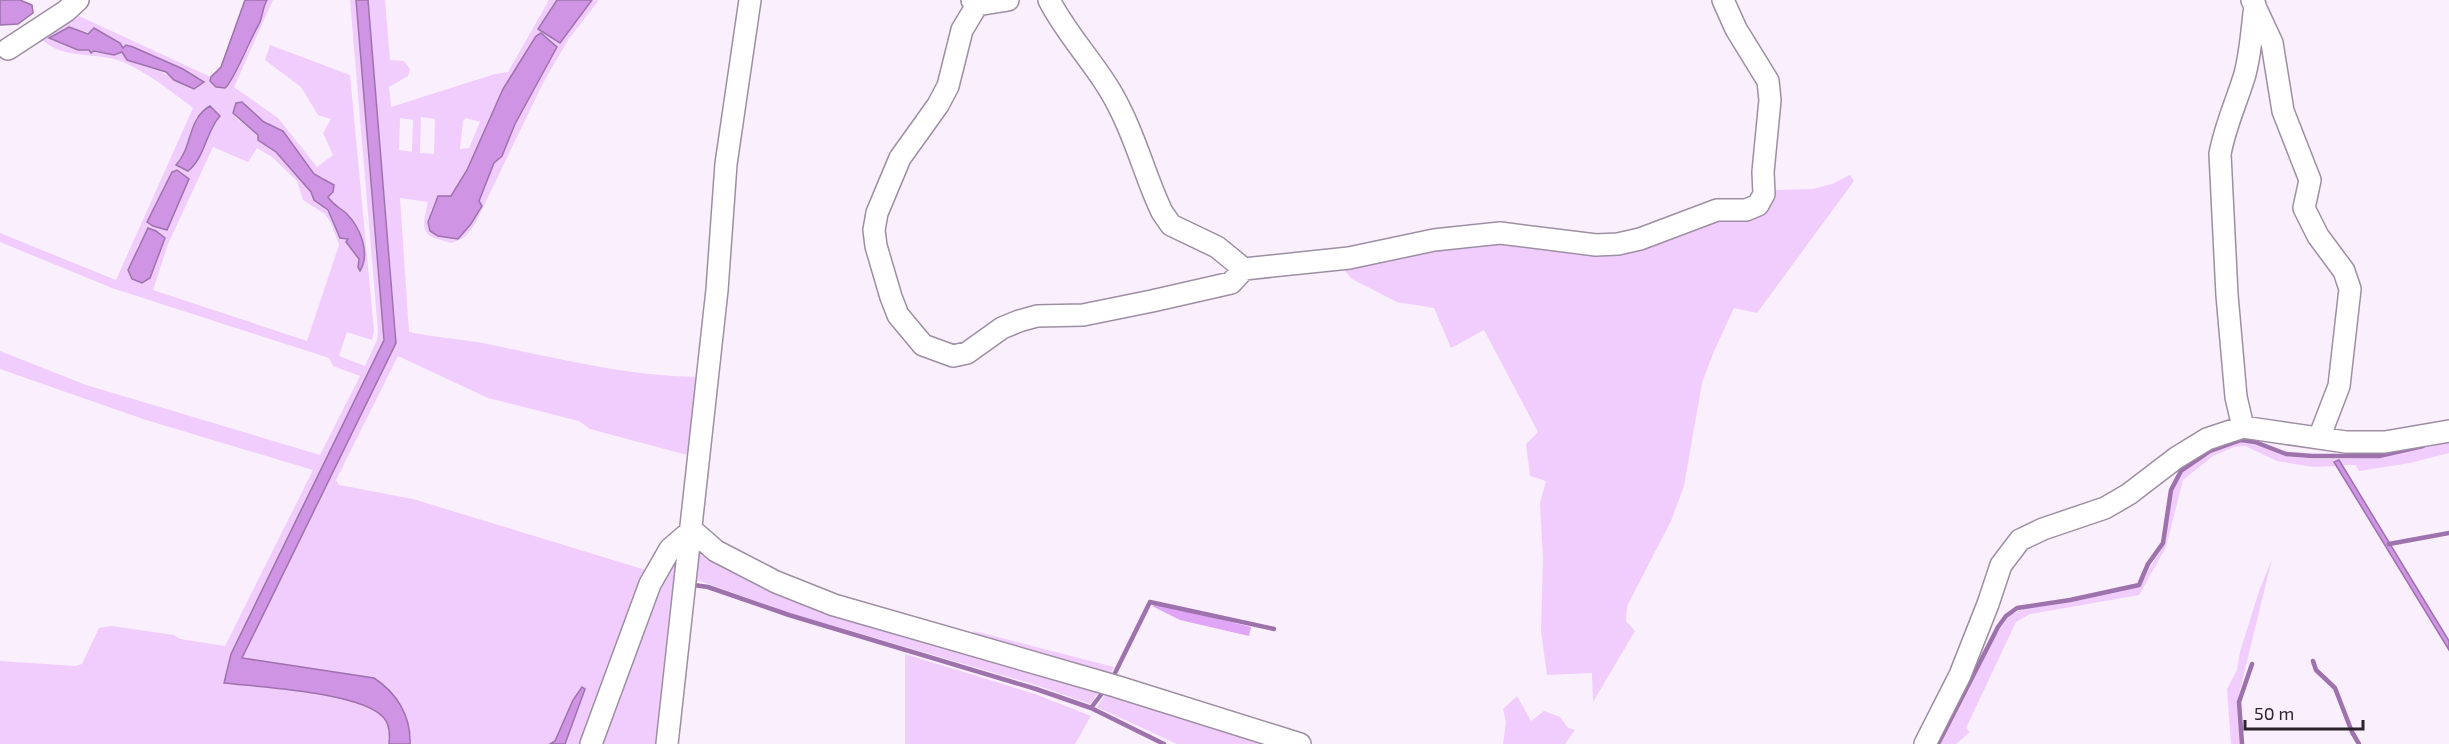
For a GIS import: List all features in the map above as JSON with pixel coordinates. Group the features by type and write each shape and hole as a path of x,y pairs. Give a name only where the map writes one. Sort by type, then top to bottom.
{"street":[{"path":"8,49 66,11 78,0"},
{"path":"667,744 717,290 726,164 750,0"},
{"path":"1008,0 974,2 962,30 948,86 938,105 900,158 877,213 874,230 876,246 898,315 923,345 953,356 967,353 1002,328 1019,321 1037,316 1083,315 1175,296 1231,283 1244,269 1349,258 1434,240 1500,233 1596,245 1618,244 1640,239 1717,210 1746,210 1758,205 1764,194 1763,172 1770,100 1768,81 1736,29 1723,0"},
{"path":"1049,0 1062,24 1102,76 1121,110 1162,212 1171,225 1217,247 1244,269"},
{"path":"2243,427 2235,385 2219,164 2223,136 2240,90 2250,51 2253,2"},
{"path":"2253,2 2272,43 2283,111 2310,180 2304,208 2318,236 2344,271 2350,289 2339,386 2319,438"},
{"path":"1925,744 1960,675 2001,565 2020,540 2043,529 2105,508 2129,494 2175,458 2199,444 2243,427 2346,442 2385,442 2449,431"},
{"path":"591,744 650,584 670,549 692,530"},
{"path":"692,530 716,551 776,582 834,605 1115,686 1300,744"}],"shaded area":[{"path":"0,0 20,0 32,5 33,13 18,24 0,25"},
{"path":"245,0 267,0 260,23 233,78 225,88 216,87 210,81 211,77 221,67"},
{"path":"267,0 273,0 234,87 278,118 317,167 333,155 323,133 331,119 318,115 301,87 265,60 270,45 350,75 374,331 372,340 347,332 339,356 365,366 377,340 378,331 350,0 356,0 384,340 231,654 224,682 309,692 354,701 372,708 384,718 389,730 389,744 0,744 0,661 75,666 82,664 99,628 111,626 174,635 180,639 225,646 313,470 143,419 0,369 0,351 86,385 320,455 360,376 333,366 329,358 112,288 0,242 0,233 116,280 193,108 132,66 113,59 59,50 41,38 70,18 79,16 211,77 210,81 229,85 240,58 248,50","holes":["69,27 107,37 123,48 126,45 133,47 183,69 188,74 174,80 162,72 133,62 122,52 108,54 86,51 64,45 50,38","242,102 264,122 283,131 314,174 324,178 327,197 332,204 343,210 359,230 365,247 358,267 359,259 346,243 348,239 337,229 326,207 276,152 258,140 258,135 235,117","196,117 212,125 194,166 176,165 187,149","213,147 248,162 257,148 272,157 297,181 303,200 325,214 339,245 307,341 153,290 168,244","172,172 182,196 167,230 147,222","165,238 158,254 134,261 138,245"]},
{"path":"356,0 368,0 396,343 242,658 374,678 396,698 401,706 408,724 410,744 389,744 389,730 384,718 372,709 355,702 309,692 224,683 231,654 384,340"},
{"path":"368,0 385,0 390,60 404,61 410,69 408,76 389,87 391,107 495,74 508,72 549,0 557,0 538,29 560,43 591,1 599,0 568,40 543,83 475,224 465,237 452,243 429,235 424,226 428,202 400,198 409,332 482,343 616,369 697,377 687,455 590,429 579,421 488,398 398,356 336,480 339,485 413,499 649,571 584,744 565,744 585,689 555,741 550,744 410,744 403,709 242,659 396,332","holes":["541,34 515,124 502,156 494,163 479,201 430,212 438,196 450,197 467,170 503,89 536,36","421,117 435,119 434,154 420,153","400,118 413,120 412,152 399,150","466,118 480,122 469,148 460,149 463,121"]},
{"path":"557,0 592,0 560,43 538,29"},
{"path":"69,27 88,34 94,28 120,43 123,48 126,45 133,47 183,69 204,82 194,89 174,80 166,72 127,60 122,52 114,55 94,51 91,53 89,50 78,50 49,38"},
{"path":"541,33 557,47 515,124 502,156 494,163 479,201 482,206 458,239 438,236 430,231 428,222 438,196 451,196 467,170 503,89 536,36"},
{"path":"242,102 264,122 283,131 314,174 334,185 333,192 328,197 356,225 362,240 364,256 360,271 359,259 346,242 348,239 340,238 328,210 314,200 311,192 276,152 258,140 258,135 233,113 236,103"},
{"path":"210,106 220,116 211,129 194,166 188,171 176,165 185,150 197,118"},
{"path":"177,170 189,179 167,230 153,226 147,222 172,172"},
{"path":"1850,175 1854,181 1757,313 1734,308 1702,383 1684,486 1671,521 1627,606 1626,621 1635,631 1593,702 1592,673 1547,675 1541,631 1543,558 1540,503 1546,481 1530,476 1526,444 1538,432 1484,330 1451,348 1434,308 1397,302 1352,279 1340,265 1503,236 1598,248 1773,190 1813,189 1832,184"},
{"path":"148,228 165,238 150,278 142,283 132,279 128,270"},
{"path":"2244,441 2289,456 2315,459 2378,458 2449,442 2449,453 2410,463 2359,471 2356,465 2342,465 2338,460 2334,462 2337,466 2313,467 2277,461 2245,446 2234,447 2213,456 2183,480 2166,547 2139,595 2030,614 2016,622 1966,728 1970,732 1956,744 1939,744 1993,639 2010,615 2025,608 2139,587 2161,549 2173,490 2182,473 2211,452"},
{"path":"2339,460 2449,641 2449,650 2334,462"},
{"path":"699,549 1101,689 1090,704 1036,685 790,613 700,581 692,581 695,552"},
{"path":"676,556 681,558 662,744 596,744 654,587"},
{"path":"2272,559 2237,702 2240,744 2231,744 2227,689 2237,670 2240,652 2259,591"},
{"path":"1158,604 1251,627 1249,636 1180,620 1152,606"},
{"path":"974,631 1114,667 1108,678 971,639"},
{"path":"905,654 1035,694 1091,716 1075,744 905,744"},
{"path":"582,687 585,689 565,744 550,744 555,741 573,700"},
{"path":"1108,691 1281,744 1177,744 1097,707"},
{"path":"1517,696 1531,721 1544,711 1560,717 1568,728 1575,730 1565,744 1503,744 1506,722 1503,709"}],"waterway":[{"path":"1938,744 1998,627 2006,616 2017,608 2070,600 2139,585 2148,564 2163,543 2171,490 2181,471 2210,451 2241,440 2255,442 2286,454 2312,456 2379,456 2423,446"},
{"path":"2389,544 2449,533"},
{"path":"693,589 694,585 708,587 789,615 1036,689 1091,708 1164,744"},
{"path":"1115,673 1150,602 1274,629"},
{"path":"2313,661 2316,670 2335,688 2359,744"},
{"path":"2242,744 2239,702 2252,664"},
{"path":"1091,708 1103,692"}]}
